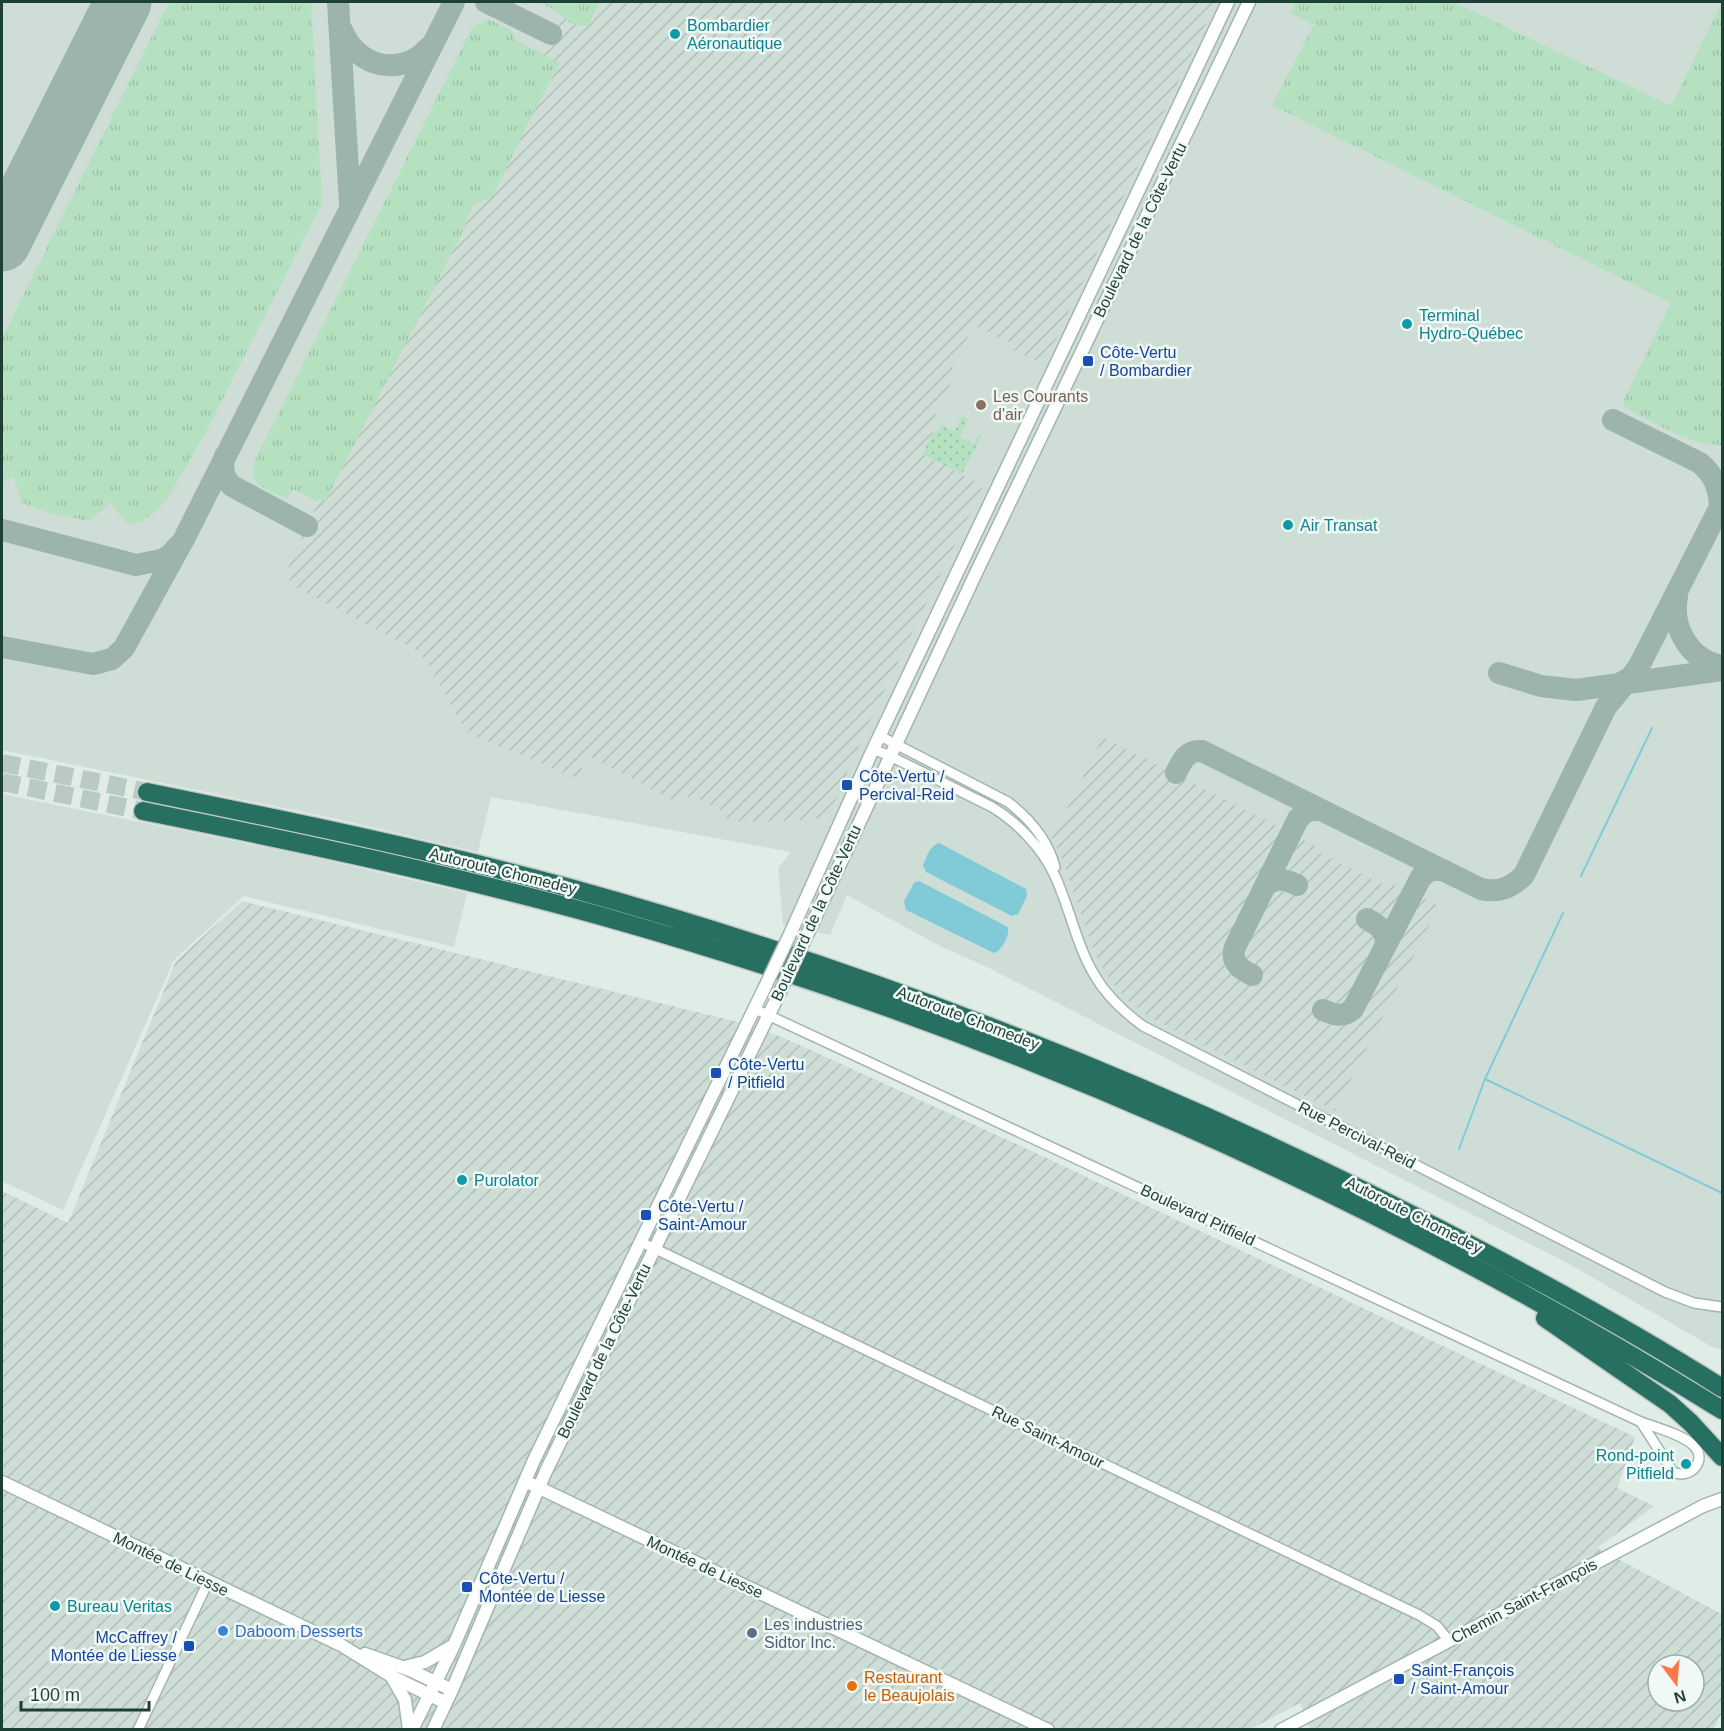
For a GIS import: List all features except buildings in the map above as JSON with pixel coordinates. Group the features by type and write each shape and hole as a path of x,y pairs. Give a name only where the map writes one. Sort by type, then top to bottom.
{"highway":[{"name":"Autoroute Chomedey","path":"147,792 361,837 567,887 780,951 978,1021 1144,1089 1322,1170 1532,1278 1625,1329 1722,1388"},
{"name":"Autoroute Chomedey","path":"143,811 356,855 510,891 682,940 866,1000 1043,1067 1161,1117 1335,1197 1476,1269 1616,1346 1722,1410"},
{"path":"1476,1269 1670,1404 1722,1456"}],"street":[{"name":"Boulevard de la Côte-Vertu","path":"410,1730 436,1682 525,1480 755,1009 873,749 1228,2"},
{"name":"Boulevard de la Côte-Vertu","path":"433,1730 538,1487 806,937 1249,2"},
{"name":"Rue Percival-Reid","path":"880,736 893,750"},
{"name":"Rue Percival-Reid","path":"873,749 893,750 989,791 1017,809 1047,844 1080,944 1095,977 1116,1003 1143,1026 1665,1292 1694,1303 1722,1307"},
{"name":"Boulevard Pitfield","path":"755,1009 1641,1422 1691,1443 1699,1455 1695,1468 1691,1472 1682,1474 1673,1472 1641,1422"},
{"name":"Rue Saint-Amour","path":"641,1242 1419,1615 1437,1626 1449,1641"},
{"name":"Montée de Liesse","path":"525,1480 1048,1730"},
{"name":"Montée de Liesse","path":"2,1482 341,1646 391,1676 446,1702"},
{"name":"Chemin Saint-François","path":"1703,1506 1722,1491"},
{"name":"Chemin Saint-François","path":"1281,1730 1703,1506 1722,1499"},
{"path":"138,1730 208,1582"},
{"path":"404,1667 425,1662 453,1645"},
{"name":"Montée de Liesse","path":"341,1646 404,1667 452,1690"},
{"path":"391,1676 405,1700 410,1730"}],"shaded area":[{"path":"2,2 1722,2 1722,1350 1714,1348 1571,1265 985,966 940,946 847,895 830,935 783,925 778,868 791,852 491,797 478,852 333,818 2,750"},
{"path":"564,2 1216,2 1044,364 1014,350 1012,344 974,325 952,368 957,371 928,430 933,433 923,454 983,486 873,714 828,817 810,820 746,822 721,817 723,811 694,796 673,800 586,755 579,779 482,739 471,734 461,723 427,661 416,650 291,585 287,570 317,501 540,59 567,3"},
{"path":"1103,737 1316,846 1315,851 1384,885 1387,881 1439,906 1335,1111 1151,1018 1126,999 1104,971 1093,949 1063,860 1052,838"},
{"path":"2,794 303,855 467,893 454,947 244,896 174,960 63,1210 2,1181"},
{"path":"242,901 734,1021 782,1037 1038,1154 1635,1437 1617,1488 1654,1506 1597,1548 1722,1614 1722,1712 1713,1730 1310,1729 1300,1703 1249,1730 2,1729 2,1191 68,1223 176,961"}],"green space":[{"path":"169,2 311,2 322,203 205,434 167,499 142,521 128,524 110,503 89,521 50,513 22,503 13,477 2,481 2,338"},
{"path":"538,2 600,2 588,25 578,26"},
{"path":"1296,2 1454,2 1671,106 1722,2 1721,445 1685,437 1625,408 1623,401 1671,303 1272,105 1314,25 1290,13"},
{"path":"489,19 512,31 515,40 560,63 494,194 478,203 470,212 465,227 325,502 318,499 317,501 293,489 287,499 266,489 256,480 253,467 256,458 472,28"},
{"path":"962,416 968,419 960,437 974,444 979,434 982,435 962,474 923,454 933,433 939,431 942,425 955,431"}],"water":[{"path":"939,843 1026,889 1027,896 1018,914 1012,916 926,872 923,865 927,855"},
{"path":"919,881 1008,927 1007,938 997,952 994,953 906,910 904,901 914,883"}],"waterway":[{"path":"1581,876 1652,728"},
{"path":"1459,1149 1485,1079 1563,913"},
{"path":"1485,1079 1722,1193"}],"taxiway":[{"path":"338,2 350,204"},
{"path":"2,647 93,664 112,659 124,648 185,537 454,2"},
{"path":"486,2 551,34"},
{"path":"342,30 358,53 380,64 405,63 428,48"},
{"path":"1613,420 1700,463 1715,483 1720,507 1639,666 1630,678 1619,684"},
{"path":"225,456 224,472 232,486 307,526"},
{"path":"2,530 136,565 161,560 169,556 178,546"},
{"path":"1677,597 1677,620 1685,641 1701,657 1722,666"},
{"path":"1499,673 1541,686 1576,690 1722,670"},
{"path":"1176,773 1189,754 1202,751 1481,889 1499,890 1524,875 1606,707 1630,678"},
{"path":"1252,975 1235,961 1235,947 1298,819 1308,810 1321,810"},
{"path":"1323,1010 1338,1015 1346,1014 1353,1009 1421,877 1431,870 1443,870"},
{"path":"1265,886 1273,881 1281,880 1297,885"},
{"path":"1367,919 1376,924 1384,933 1385,947"}],"runway":[{"path":"2,243 123,2"}],"tunnel":[{"path":"2,763 147,792"},
{"path":"2,782 143,811"}],"place":[{"name":"Bombardier Aéronautique","path":"675,34"},
{"name":"Terminal Hydro-Québec","path":"1407,324"},
{"name":"Côte-Vertu / Bombardier","path":"1088,361"},
{"name":"Les Courants d'air","path":"981,405"},
{"name":"Air Transat","path":"1288,525"},
{"name":"Côte-Vertu / Percival-Reid","path":"847,785"},
{"name":"Côte-Vertu / Pitfield","path":"716,1073"},
{"name":"Purolator","path":"462,1180"},
{"name":"Côte-Vertu / Saint-Amour","path":"646,1215"},
{"name":"Rond-point Pitfield","path":"1686,1464"},
{"name":"Côte-Vertu / Montée de Liesse","path":"467,1587"},
{"name":"Bureau Veritas","path":"55,1606"},
{"name":"Daboom Desserts","path":"223,1631"},
{"name":"Les industries Sidtor Inc.","path":"752,1633"},
{"name":"McCaffrey / Montée de Liesse","path":"189,1646"},
{"name":"Saint-François / Saint-Amour","path":"1399,1679"},
{"name":"Restaurant le Beaujolais","path":"852,1686"}]}
